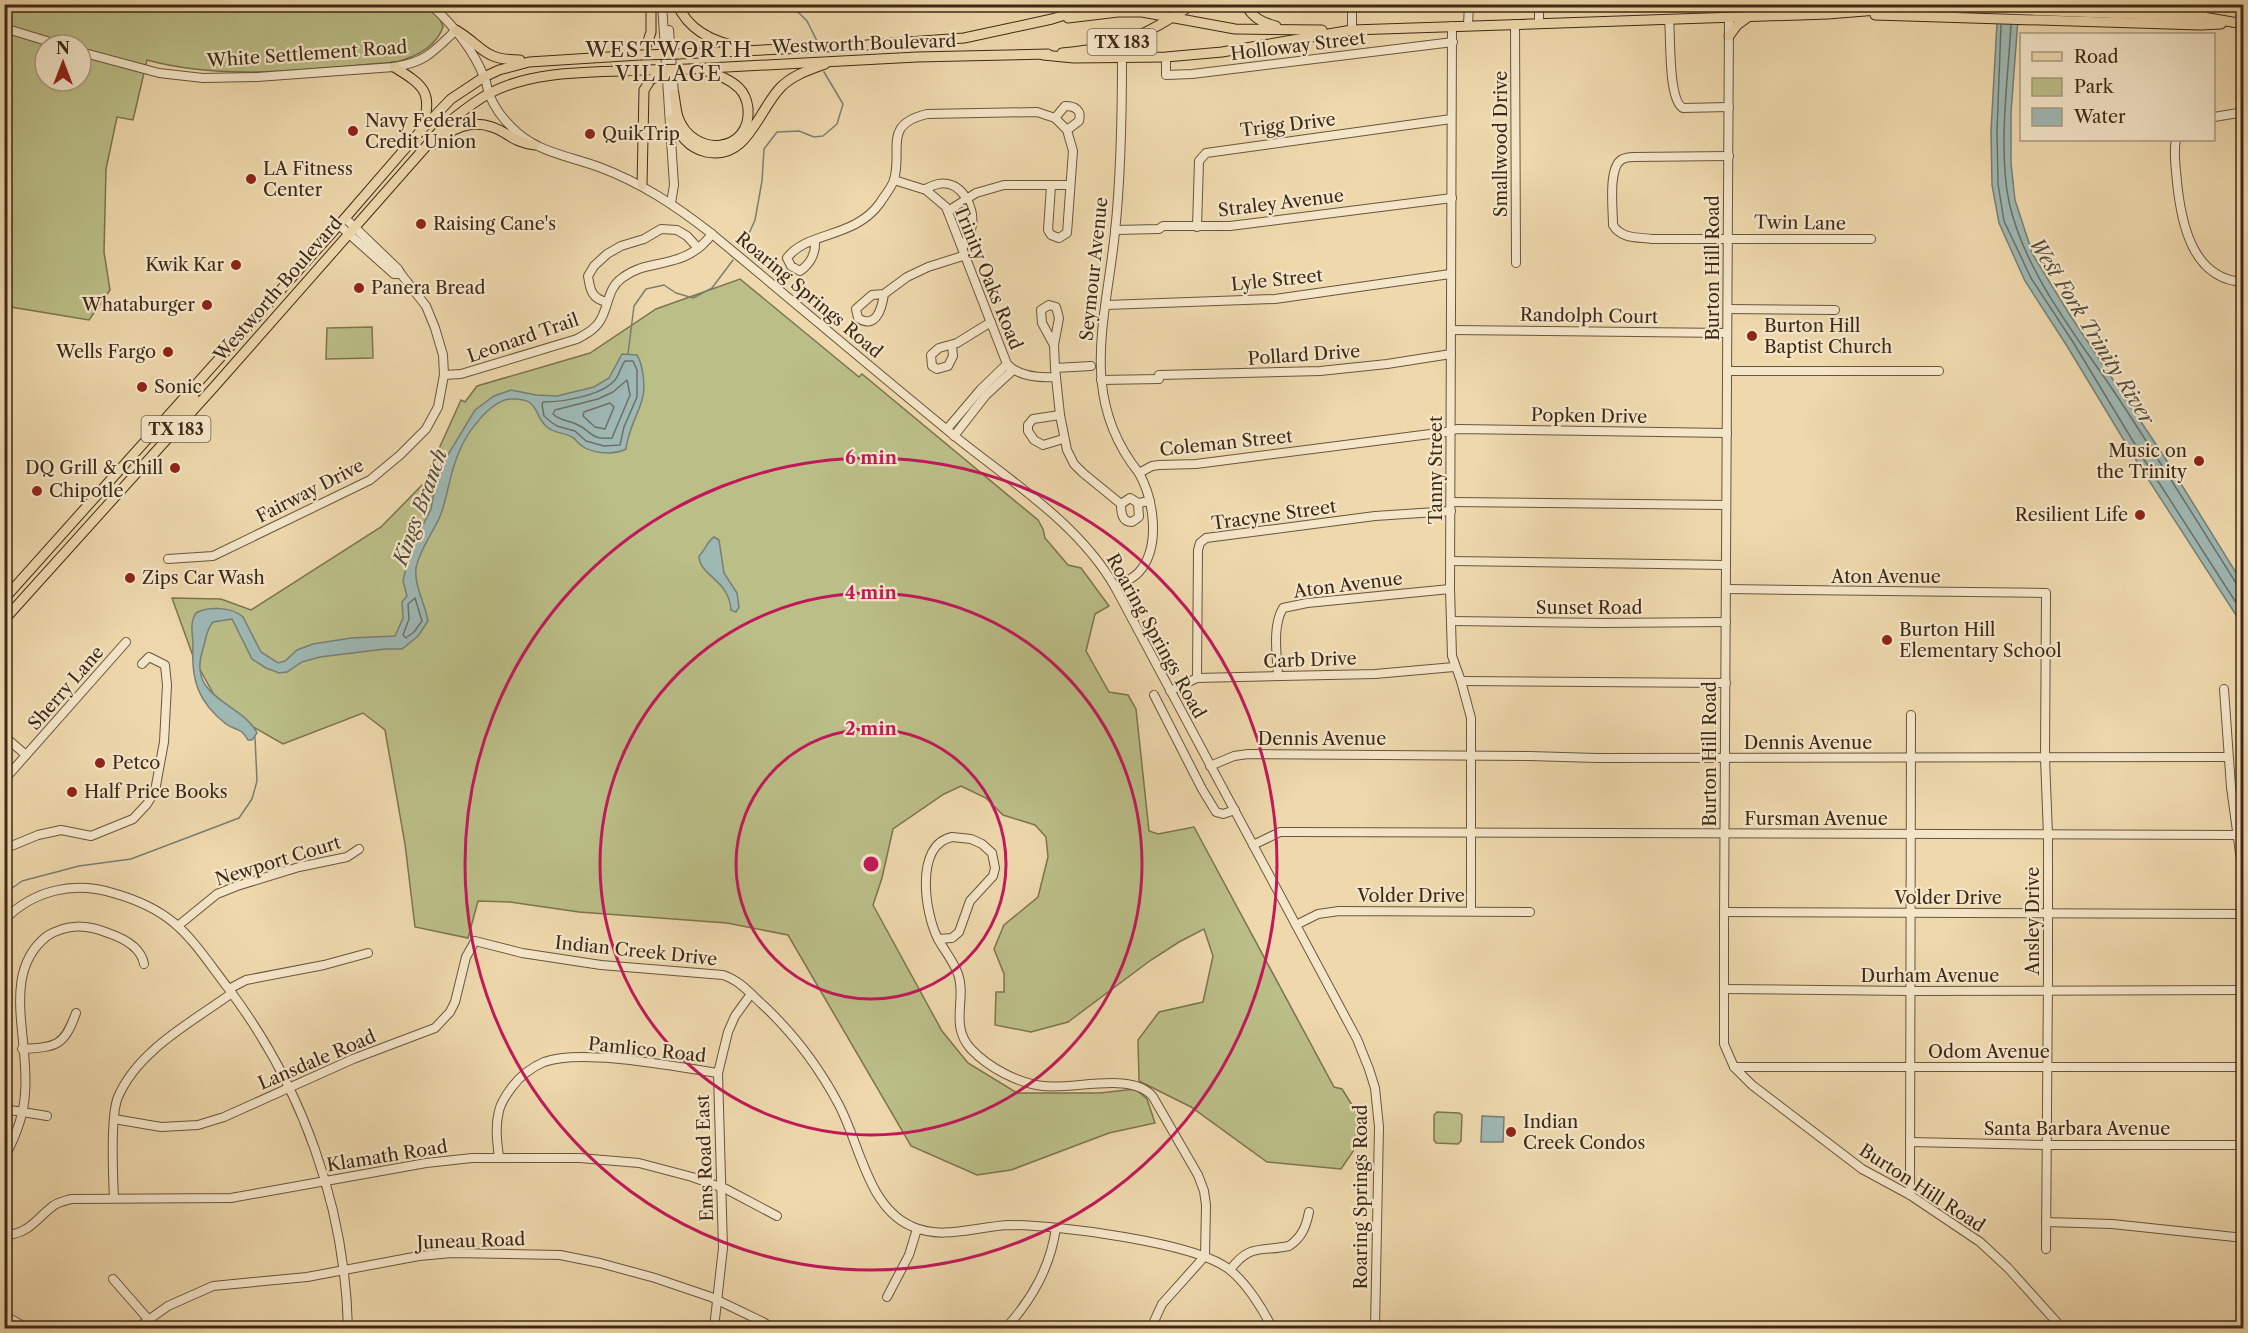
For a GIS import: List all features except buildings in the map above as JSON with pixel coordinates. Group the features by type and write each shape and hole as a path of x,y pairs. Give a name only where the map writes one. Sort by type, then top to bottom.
{"main road":[{"path":"604,56 642,50 646,46 651,32 651,4"},
{"path":"677,4 688,23 703,34 734,46 760,50"},
{"name":"Westworth Boulevard","path":"4,620 444,126 489,94 528,80 562,74 866,59 1043,55 1113,45 1148,33 1192,4"},
{"path":"1245,4 1251,15 1260,21 1290,30"},
{"name":"Westworth Boulevard","path":"4,599 423,128 451,99 484,77 509,67 544,60 947,39 987,34 1052,19 1095,5"},
{"path":"1052,19 1118,12 1142,12 1235,29 1337,31 1828,14 1973,13 2239,23"},
{"path":"1729,36 1737,25 1748,17"},
{"path":"2182,21 2203,17 2239,23"},
{"path":"456,30 471,39 493,58 544,60"},
{"path":"1043,55 1074,58 1166,57 1222,51 1337,31"},
{"path":"947,39 948,57"},
{"path":"866,45 866,59"},
{"path":"562,59 562,74"},
{"path":"671,119 679,134 692,148 709,153 728,151 746,139 771,98 781,87 803,72 832,61"},
{"path":"394,67 417,82 425,92 428,101 423,128"},
{"path":"642,185 644,90 651,79 694,69 725,79 739,88 744,95 747,102 748,120 740,135 726,144 710,147 697,141 685,130 678,117 674,94"},
{"path":"407,168 416,163 448,132 467,125 481,124 493,127 521,143 535,145"},
{"path":"251,345 246,338 248,333 279,298 284,286"},
{"path":"176,428 174,421 224,363 227,350"}],"street":[{"name":"Roaring Springs Road","path":"429,4 456,30 484,77 489,94 504,119 519,134 535,145 598,166 642,185 671,202 1068,527 1097,560 1115,587 1357,1039 1370,1069 1375,1088 1379,1127 1375,1329"},
{"path":"662,4 671,119 674,185 671,202"},
{"path":"667,4 674,94"},
{"path":"1352,4 1352,30"},
{"path":"1468,25 1469,4"},
{"path":"1539,4 1539,24"},
{"path":"2203,4 2203,17"},
{"name":"Burton Hill Road","path":"1729,18 1724,1044 1734,1067 1752,1085 1827,1144 1980,1242 1994,1254 2062,1329"},
{"path":"1669,20 1671,68 1675,98 1679,106 1683,108 1729,107"},
{"name":"Smallwood Drive","path":"1515,24 1516,263"},
{"name":"Tanny Street","path":"1452,26 1450,589 1452,656 1471,718 1471,911"},
{"path":"4,28 33,37"},
{"name":"White Settlement Road","path":"93,55 159,74 203,78 256,77 415,64 427,57 456,30"},
{"name":"Holloway Street","path":"1166,57 1166,75 1192,74 1453,42"},
{"name":"Seymour Avenue","path":"1122,58 1123,106 1115,230 1099,366 1104,406 1125,454 1139,473"},
{"path":"1055,118 1065,106 1078,110 1079,121 1067,130"},
{"path":"815,241 867,219 894,180 898,135 901,127 915,117 959,112 1020,111 1037,112 1055,118 1067,130 1072,151 1067,233 1059,238 1051,235 1048,230 1051,186"},
{"path":"2215,117 2244,111"},
{"name":"Trigg Drive","path":"1197,227 1199,161 1206,153 1451,119"},
{"path":"2176,141 2180,214 2187,235 2208,268 2229,280 2244,282"},
{"name":"Twin Lane","path":"1728,156 1634,157 1621,160 1613,176 1613,225 1616,230 1625,235 1652,239 1871,239"},
{"name":"Trinity Oaks Road","path":"894,180 925,189 946,207 1010,367 1033,376 1091,366"},
{"path":"925,189 940,183 955,186 968,198 972,212 972,226 963,247"},
{"path":"948,211 976,193 1004,185 1070,185"},
{"name":"Straley Avenue","path":"1115,230 1159,229 1163,226 1230,226 1452,198"},
{"name":"Fairway Drive","path":"168,559 203,558 222,552 370,480 426,429 436,412 444,375 443,355 426,306 401,274 394,274 342,221"},
{"path":"607,302 593,297 588,276 607,254 621,246 644,239 661,229 677,230 687,236 698,248"},
{"name":"Leonard Trail","path":"444,375 461,374 577,339 590,332 598,324 614,286 632,271 674,260 698,248 712,234"},
{"path":"884,294 907,277 928,267 966,255"},
{"name":"Lyle Street","path":"1106,305 1275,299 1450,274"},
{"path":"1054,345 1041,317 1041,310 1048,305 1056,307 1059,314 1054,345 1063,439 1074,464 1121,504"},
{"path":"1728,309 1835,310"},
{"path":"952,345 991,322"},
{"name":"Randolph Court","path":"1451,330 1728,333"},
{"name":"Pollard Drive","path":"1101,380 1320,371 1451,354"},
{"path":"947,429 981,388 1010,367"},
{"path":"954,436 1010,367"},
{"path":"1727,371 1939,371"},
{"path":"1060,415 1033,419 1028,425 1028,431 1034,440 1043,445 1063,439"},
{"name":"Popken Drive","path":"1450,431 1457,429 1727,433"},
{"name":"Coleman Street","path":"1115,587 1139,572 1147,559 1152,542 1150,501 1139,473 1152,466 1196,464 1450,431"},
{"path":"1121,504 1130,498 1138,503 1150,501"},
{"path":"1451,502 1726,505"},
{"path":"1121,504 1123,518 1127,522 1132,522 1139,517 1138,503"},
{"name":"Tracyne Street","path":"1197,678 1198,549 1200,543 1206,538 1375,516 1451,511"},
{"path":"1450,561 1726,565"},
{"name":"Aton Avenue","path":"1278,676 1277,632 1283,608 1307,603 1450,589"},
{"name":"Aton Avenue","path":"1726,589 2046,593"},
{"name":"Ansley Drive","path":"2046,593 2045,758 2048,834 2046,1249"},
{"name":"Sunset Road","path":"1451,621 1603,624 1726,622"},
{"name":"Sherry Lane","path":"4,780 126,642"},
{"path":"4,849 38,835 61,830 91,836 133,819 147,804 155,791 164,742 168,684 165,665 149,657 142,664"},
{"name":"Carb Drive","path":"1170,692 1197,678 1375,674 1454,667"},
{"path":"1461,681 1725,683"},
{"path":"2224,690 2228,757 2244,882"},
{"path":"1154,695 1216,812 1223,814 1234,810"},
{"path":"1910,1196 1911,715"},
{"path":"4,736 26,755"},
{"name":"Dennis Avenue","path":"1210,765 1234,756 1248,754 1725,758 2228,757"},
{"name":"Fursman Avenue","path":"1253,845 1280,832 2238,835"},
{"path":"938,939 952,938 959,932 970,902 993,876 995,863 992,853 982,844 971,839 945,839 937,844 931,854 927,873 926,905 933,930 938,939 958,975 960,1031 970,1048 984,1061 1032,1084 1046,1087 1136,1084 1149,1092 1192,1166 1204,1191 1205,1256 1162,1304 1151,1329"},
{"name":"Newport Court","path":"179,925 217,894 300,867 347,857 359,849"},
{"path":"4,920 28,901 43,893 61,888 88,887 105,890 140,902 179,925 189,935 267,1044 314,1143 334,1211 343,1270 348,1329"},
{"name":"Volder Drive","path":"1296,925 1318,914 1335,912 1530,912"},
{"name":"Volder Drive","path":"1724,912 2244,914"},
{"path":"4,1158 18,1129 26,1093 26,1074 14,1013 14,982 23,958 40,940 63,928 87,926 117,936 130,944 143,956 144,964"},
{"name":"Indian Creek Drive","path":"475,941 522,953 601,965 723,975 732,978 790,1034 838,1104 879,1199 894,1216 917,1229 938,1233 988,1226 1056,1228 1154,1244 1205,1256 1230,1270 1256,1302 1272,1329"},
{"name":"Lansdale Road","path":"114,1119 161,1128 198,1125 224,1117 353,1059 417,1036 441,1024 455,1002 466,957 475,941"},
{"path":"114,1198 114,1119 118,1098 134,1071 156,1048 246,980 301,970 368,953"},
{"name":"Durham Avenue","path":"1724,990 2244,990"},
{"name":"Ems Road East","path":"714,1329 723,1248 718,1073 728,1032 735,1016 751,994"},
{"path":"22,1049 60,1042 69,1031 76,1013"},
{"name":"Pamlico Road","path":"499,1157 497,1126 498,1113 503,1099 523,1073 546,1061 570,1057 624,1060 718,1073"},
{"name":"Odom Avenue","path":"1734,1067 2244,1068"},
{"path":"4,1109 47,1116"},
{"name":"Santa Barbara Avenue","path":"1910,1142 2047,1145 2244,1144"},
{"name":"Klamath Road","path":"4,1235 20,1233 33,1226 59,1203 71,1199 222,1199 426,1162 499,1157 580,1158 639,1163 721,1187 777,1216"},
{"path":"1230,1270 1247,1252 1289,1246 1303,1232 1309,1212"},
{"path":"2046,1222 2112,1224 2244,1238"},
{"path":"1006,1329 1039,1284 1051,1258 1056,1228"},
{"path":"887,1297 909,1255 917,1229"},
{"name":"Juneau Road","path":"137,1329 168,1306 213,1286 307,1277 437,1254 560,1255 600,1263 656,1278 718,1300 765,1323 771,1329"},
{"path":"113,1279 148,1319"},
{"path":"4,1315 27,1329"}],"green space":[{"path":"4,5 426,5 439,16 443,27 430,46 396,62 303,70 240,72 178,67 147,60 133,120 117,117 106,169 104,252 110,290 89,320 5,306"},
{"path":"740,279 859,377 862,374 1038,520 1045,538 1068,565 1081,568 1109,606 1095,614 1086,651 1109,692 1128,695 1136,709 1149,831 1158,834 1194,827 1334,1087 1342,1089 1362,1121 1358,1144 1341,1169 1267,1162 1191,1107 1139,1081 1138,1040 1159,1012 1203,1002 1213,956 1204,929 1151,960 1068,1022 1031,1032 995,1025 996,992 1004,992 1004,974 994,949 1004,925 1038,897 1048,857 1046,837 1035,825 1003,815 986,798 961,786 944,794 893,829 882,878 873,905 942,1031 968,1063 1017,1093 1100,1093 1135,1089 1147,1099 1155,1123 1109,1133 1011,1170 977,1175 911,1146 788,935 727,923 579,912 510,902 478,901 468,938 415,927 405,844 385,730 363,713 283,744 222,709 194,659 172,598 221,599 251,610 381,527 423,484 461,400 465,402 477,386 590,353 656,309"},
{"path":"372,327 373,358 326,359 327,328"},
{"path":"1437,1112 1462,1115 1461,1141 1458,1144 1436,1143 1434,1140 1434,1115"}],"water":[{"path":"1998,5 2019,5 2011,113 2011,163 2015,200 2033,255 2165,458 2243,584 2243,626 2139,465 2025,281 1999,223 1992,185 1991,131"},
{"path":"622,354 637,355 644,383 642,400 626,449 604,453 587,449 572,437 547,427 532,404 521,399 511,399 495,405 487,411 467,436 453,467 441,514 416,568 417,581 428,621 418,636 402,649 320,657 302,662 287,672 279,673 252,659 232,619 213,622 203,649 200,666 202,679 218,698 240,714 257,733 252,740 248,740 243,733 216,716 203,699 195,680 192,625 196,613 207,609 220,609 239,614 243,617 261,652 278,663 285,661 297,650 313,644 351,638 395,636 403,618 402,602 407,596 403,581 410,551 431,509 435,487 446,458 475,410 494,396 511,390 557,396 594,387 609,378"},
{"path":"714,537 719,540 724,573 737,593 739,607 736,612 731,610 725,591 700,563 699,556"},
{"path":"1482,1116 1504,1117 1503,1142 1481,1142"}],"waterway":[{"name":"Kings Branch","path":"790,4 807,21 817,41"},
{"name":"Kings Branch","path":"743,247 755,220 762,181 764,149 777,132 799,131 814,137 823,136 837,124 843,104 824,72"},
{"name":"Kings Branch","path":"628,354 634,306 646,289 664,285 676,293 693,298 712,288 733,260"},
{"name":"Kings Branch","path":"4,894 22,881 79,866 131,859 239,818 252,799 257,781 255,737"}],"place":[{"name":"Navy Federal Credit Union","path":"353,131"},
{"name":"QuikTrip","path":"590,134"},
{"name":"LA Fitness Center","path":"251,179"},
{"name":"Raising Cane's","path":"421,224"},
{"name":"Kwik Kar","path":"236,265"},
{"name":"Panera Bread","path":"359,288"},
{"name":"Whataburger","path":"207,305"},
{"name":"Burton Hill Baptist Church","path":"1752,336"},
{"name":"Wells Fargo","path":"168,352"},
{"name":"Sonic","path":"142,387"},
{"name":"Music on the Trinity","path":"2199,461"},
{"name":"DQ Grill & Chill","path":"175,468"},
{"name":"Chipotle","path":"37,491"},
{"name":"Resilient Life","path":"2140,515"},
{"name":"Zips Car Wash","path":"130,578"},
{"name":"Burton Hill Elementary School","path":"1887,640"},
{"name":"Petco","path":"100,763"},
{"name":"Half Price Books","path":"72,792"},
{"name":"Indian Creek Condos","path":"1511,1132"}],"district":[{"name":"WESTWORTH VILLAGE","path":"669,62"}],"water label":[{"name":"West Fork Trinity River","path":"2092,331"}]}
